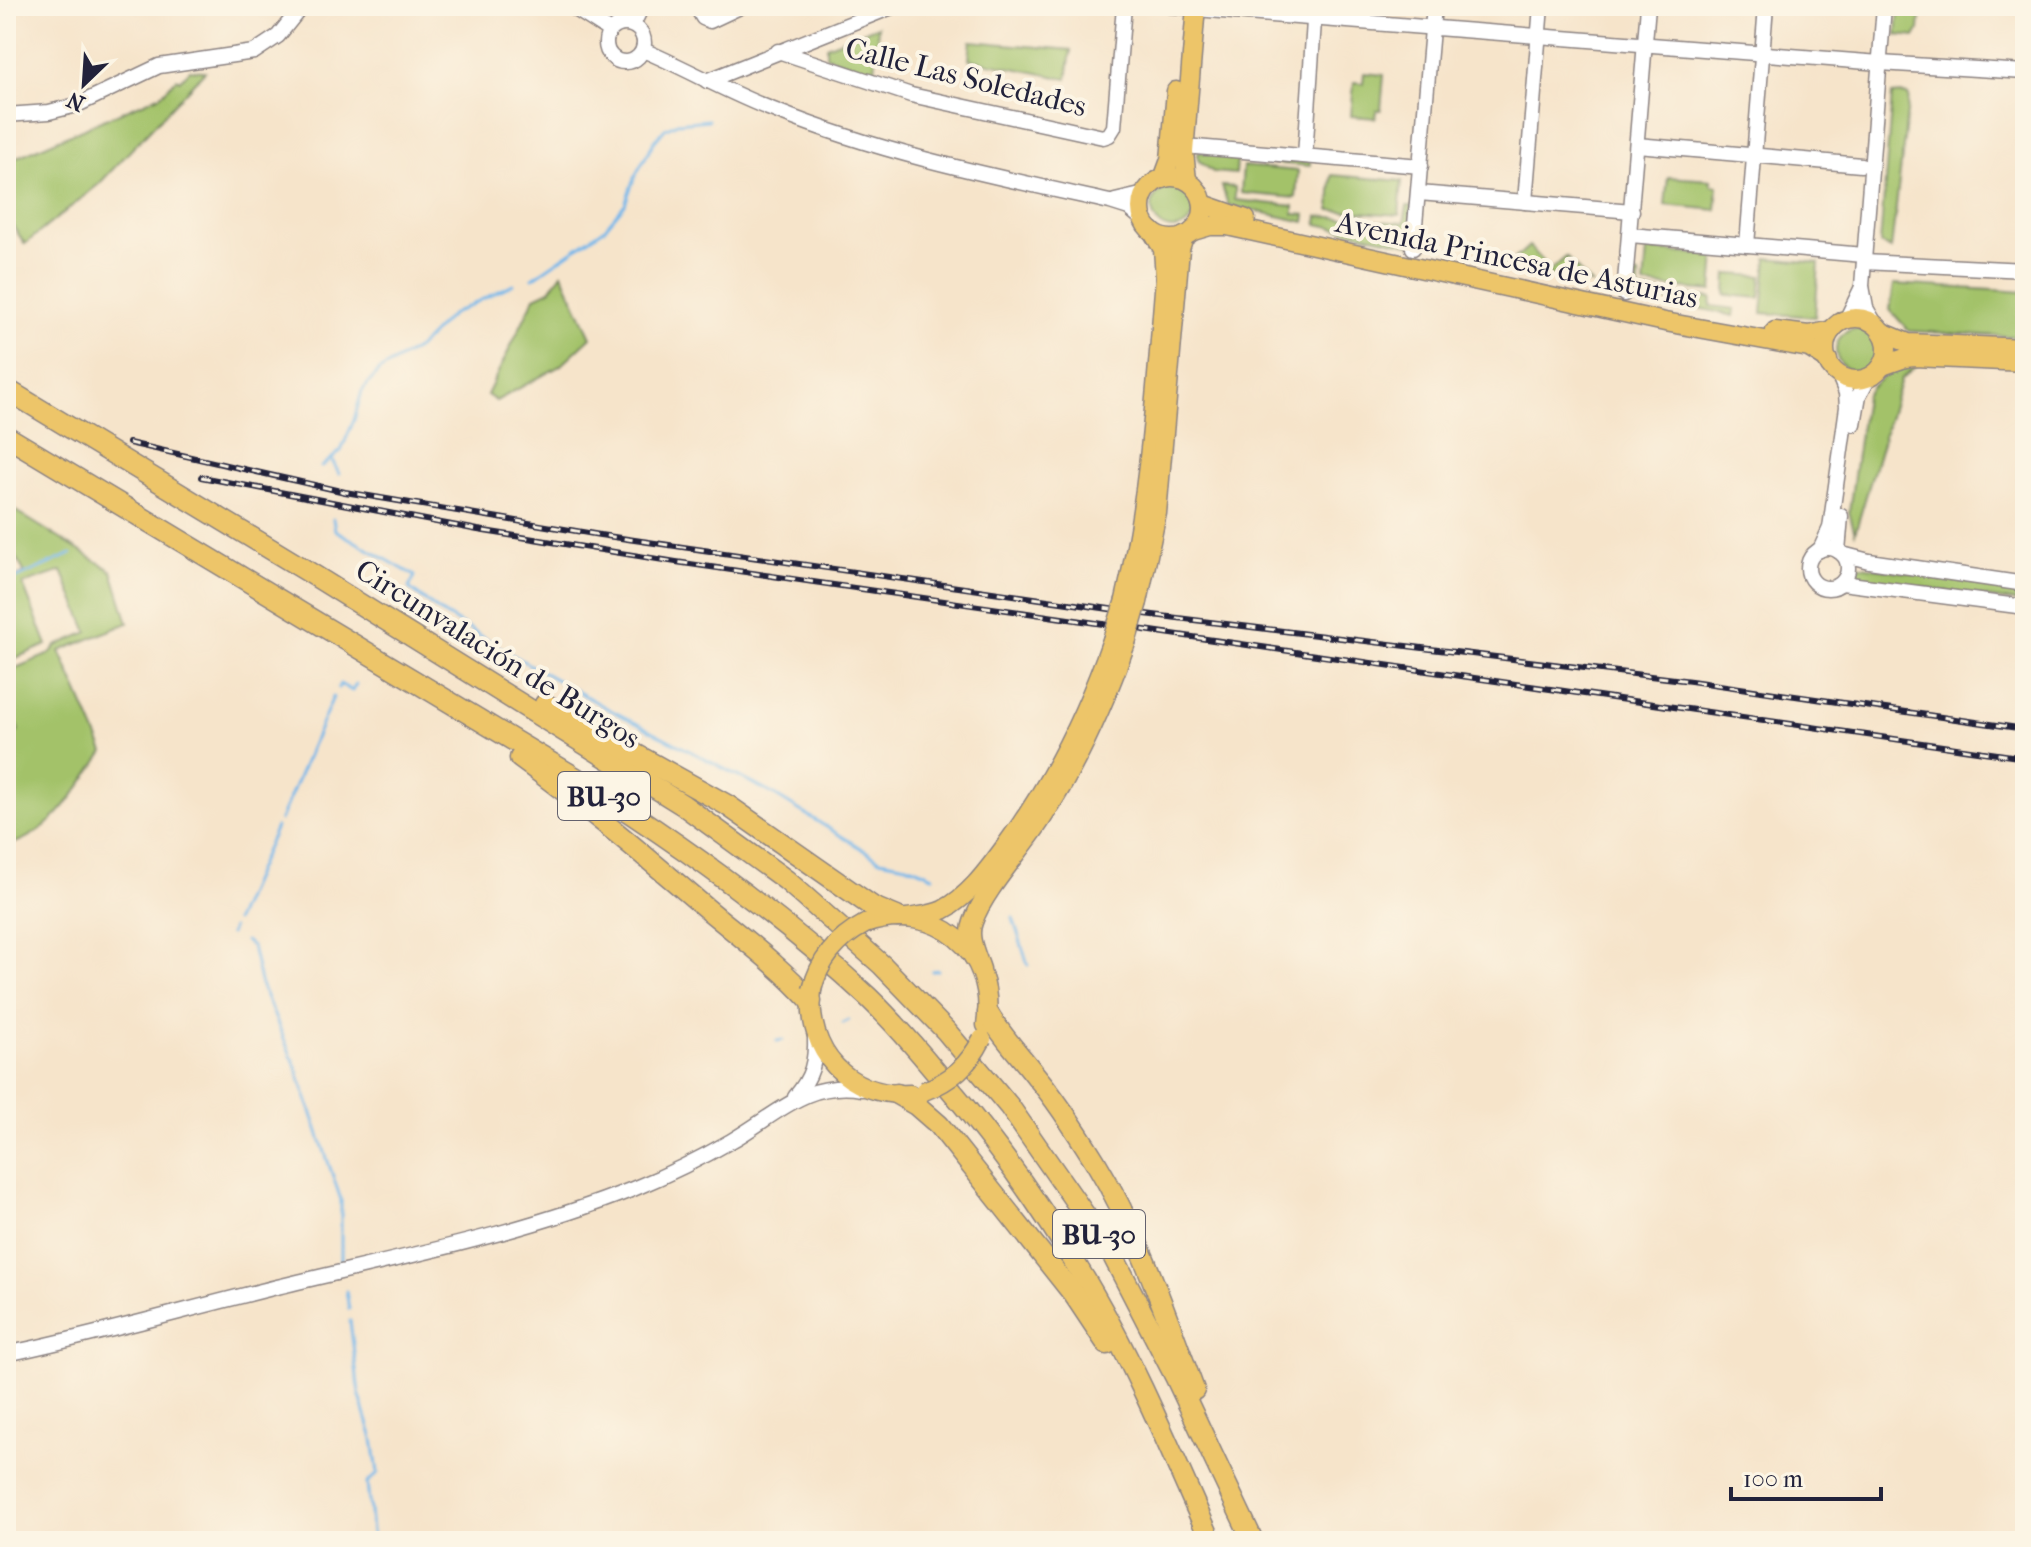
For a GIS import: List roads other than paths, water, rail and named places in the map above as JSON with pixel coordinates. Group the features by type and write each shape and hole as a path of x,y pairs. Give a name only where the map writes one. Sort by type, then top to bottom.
{"highway":[{"name":"Circunvalación de Burgos","path":"6,387 683,805 786,880 882,965 946,1031 1009,1106 1112,1254 1170,1365 1253,1541"},
{"name":"BU-30","path":"6,436 578,779 731,881 808,943 904,1034 1000,1151 1095,1296 1157,1420 1211,1541"},
{"path":"307,571 676,775 773,835 873,907 902,918"},
{"path":"333,634 569,793 812,996"},
{"path":"988,1013 1064,1113 1123,1213 1235,1484 1238,1509"},
{"path":"890,1094 916,1105 939,1125 1095,1324 1134,1392 1202,1541"}],"main road":[{"path":"1119,642 1043,790 1011,838 971,888 937,913 865,924 846,935 830,951 819,969 812,996 814,1030 826,1055 856,1083 890,1094 924,1091 959,1072 969,1062 982,1039 988,1013 988,995 971,930 977,912 1022,849 1075,763 1109,689 1119,642 1157,513 1180,249 1200,220 1203,204 1198,192 1187,180 1184,165 1186,7"},
{"path":"1163,179 1170,160 1186,7"},
{"path":"1132,601 1148,470 1165,278 1163,249 1148,226 1141,206 1152,184 1174,177 1187,180"},
{"name":"Avenida Princesa de Asturias","path":"1203,204 1230,215 1727,323 1809,335 1839,325"},
{"name":"Avenida Princesa de Asturias","path":"1188,234 1218,225 1242,229 1665,322 1809,348 1837,373"},
{"path":"1148,226 1166,238 1188,234"},
{"path":"2025,348 1908,343 1856,318 1839,325 1826,345 1837,373 1848,378 1875,372 1897,360 1914,357 2025,362"},
{"path":"1875,372 1887,349 1879,329"},
{"path":"902,918 928,922 955,937 981,969"}],"street":[{"path":"6,115 49,112 77,105 159,66 254,52 278,36 302,6"},
{"path":"571,6 610,31"},
{"path":"633,25 642,6"},
{"path":"696,6 706,20 715,20 742,6"},
{"path":"707,81 894,6"},
{"name":"Calle Las Soledades","path":"778,51 911,95 1103,137 1109,135 1114,127 1124,6"},
{"path":"1413,248 1434,6"},
{"path":"1525,202 1541,6"},
{"path":"1624,294 1648,6"},
{"path":"1747,245 1766,6"},
{"path":"1879,329 1866,308 1862,286 1884,6"},
{"path":"1186,7 1315,12 1432,28 2025,72"},
{"path":"1305,156 1315,12"},
{"path":"621,24 633,25 642,34 643,50 634,60 617,60 606,47 610,31 621,24"},
{"path":"643,50 738,95 830,131 886,149 1110,202 1129,208 1148,226"},
{"path":"738,95 734,81 740,67"},
{"path":"1637,145 1861,165"},
{"path":"1184,146 1421,166"},
{"path":"1419,193 1632,211"},
{"path":"1110,202 1145,194"},
{"path":"1630,235 2025,270"},
{"path":"1839,325 1862,286"},
{"path":"1842,583 1848,566 1840,553 1838,534 1856,406 1875,372"},
{"path":"1837,373 1847,407 1830,528 1820,550 1808,564 1812,581 1827,588 1842,583 2025,607"},
{"path":"1820,550 1832,549 1869,561 2025,584"},
{"path":"793,1101 808,1082 814,1067 814,1030"},
{"path":"6,1354 449,1247 558,1216 674,1172 733,1141 793,1101 835,1086 890,1094"}],"waterway":[{"path":"533,278 604,229 625,204 634,178 665,129 677,123 708,120"},
{"path":"321,467 341,451 362,391 379,371 418,348 451,315 513,284"},
{"path":"332,460 339,474"},
{"path":"333,519 335,530 415,576 409,588 439,611 516,657 773,794 880,860 907,865 933,876"},
{"path":"6,583 71,554"},
{"path":"338,688 340,684 352,691 356,684"},
{"path":"280,820 333,697"},
{"path":"235,921 276,827"},
{"path":"1013,918 1028,965"},
{"path":"230,934 232,928"},
{"path":"245,941 252,946 260,982 297,1070 341,1200 341,1261"},
{"path":"932,971 938,970"},
{"path":"843,1023 849,1020"},
{"path":"777,1041 783,1040"},
{"path":"346,1291 349,1309"},
{"path":"350,1321 359,1393 373,1439 378,1473 367,1483 373,1541"}],"railway":[{"path":"129,443 345,492 600,535 1137,613 1691,681 2025,729"},
{"path":"201,477 478,530 676,562 2025,758"}]}
